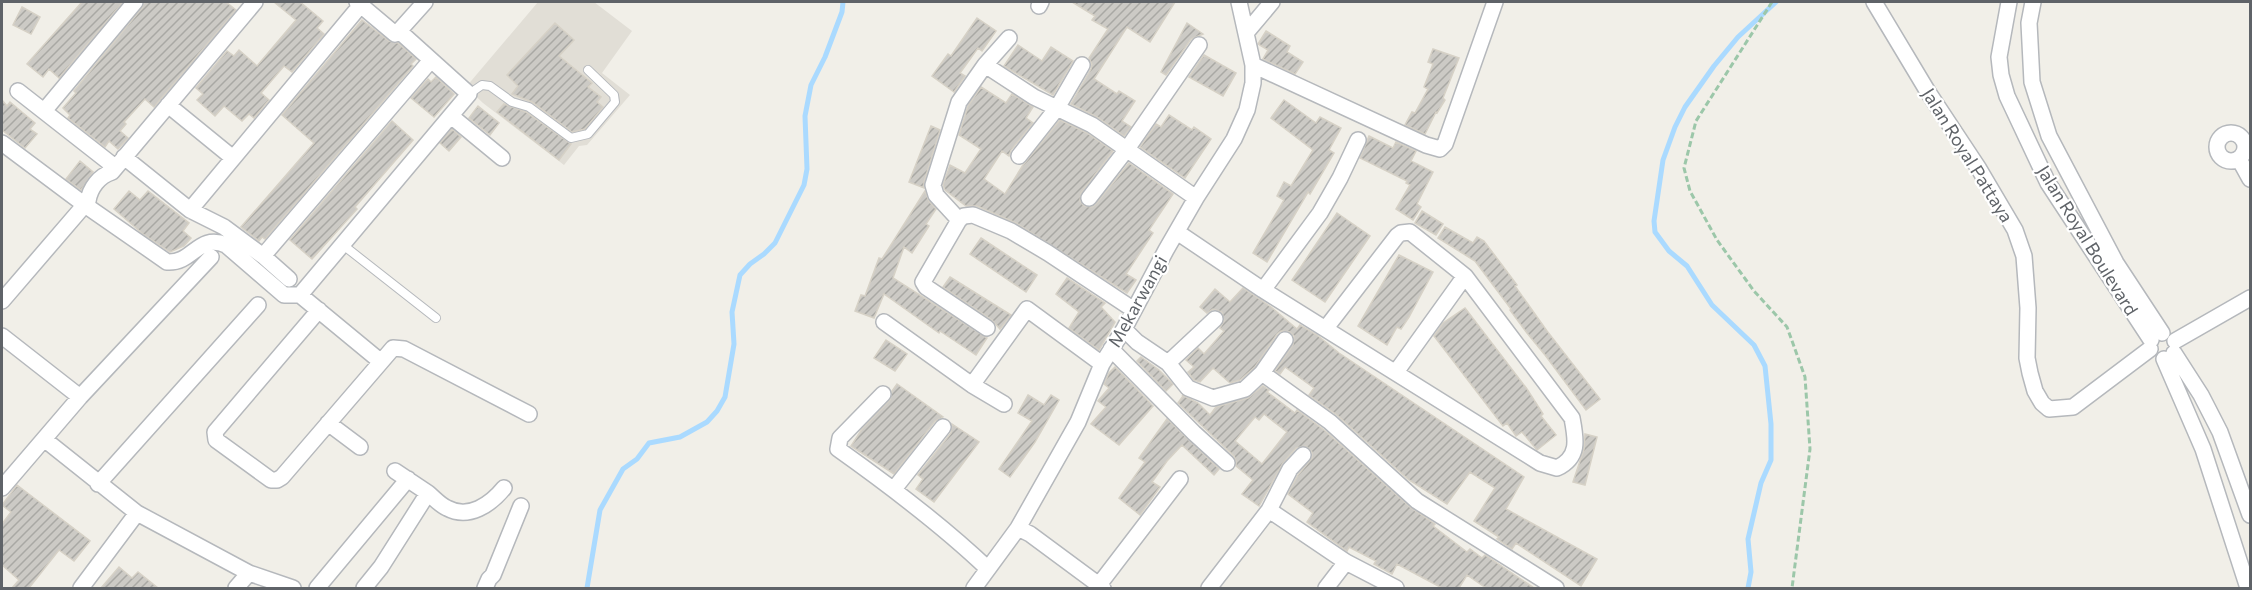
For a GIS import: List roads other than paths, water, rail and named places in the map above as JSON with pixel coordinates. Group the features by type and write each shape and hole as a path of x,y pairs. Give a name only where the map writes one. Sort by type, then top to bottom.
{"street":[{"path":"44,111 135,2"},
{"path":"2,301 86,203 89,192 104,174 117,165 255,2"},
{"path":"190,210 356,7 395,34 425,2"},
{"name":"Mekarwangi","path":"974,588 1018,528 1078,422 1110,349 1124,329 1196,198 1234,139 1247,110 1253,83 1253,65 1239,2"},
{"path":"1246,33 1272,2"},
{"path":"1253,65 1426,145 1440,149 1445,144 1495,2"},
{"name":"Jalan Royal Pattaya","path":"1874,2 2015,230 2024,256 2028,308 2027,358 2035,391 2042,403 2049,409 2073,407 2162,346 2250,298"},
{"name":"Jalan Royal Boulevard","path":"2009,2 1999,57 2007,96 2048,183 2067,214 2162,346"},
{"name":"Jalan Royal Boulevard","path":"2033,2 2029,23 2032,82 2049,136 2162,346"},
{"path":"300,295 469,94 399,31"},
{"path":"959,220 936,195 933,185 959,102 985,65 1009,38"},
{"path":"1089,198 1127,149 1199,45"},
{"path":"985,65 1034,97 1083,119 1196,198"},
{"path":"1019,156 1057,108 1082,65"},
{"path":"263,256 426,66"},
{"path":"18,91 117,165 190,210 224,227 289,279"},
{"path":"168,105 233,158"},
{"path":"451,116 502,158"},
{"path":"1263,290 1320,213 1358,140"},
{"path":"2,143 167,262 174,263 180,260 206,242 226,245 284,295 300,295 380,361"},
{"path":"2239,159 2250,179"},
{"path":"2067,214 2087,208"},
{"path":"987,328 926,287 923,282 959,220 964,216 973,215 1011,231 1134,310"},
{"path":"1177,232 1363,354 1396,372 1540,463 1557,468 1566,463 1574,452 1576,439 1572,418 1466,276 1410,232 1397,236 1326,328"},
{"path":"2,488 81,397 211,257"},
{"path":"1396,372 1466,276"},
{"path":"98,484 258,305"},
{"path":"972,385 1027,309 1102,364"},
{"path":"319,310 215,432 216,440 271,480 277,480 393,348 404,349 529,414"},
{"path":"1168,363 1215,319"},
{"path":"884,322 972,385 1004,404"},
{"path":"1124,329 1137,342 1168,363 1188,388 1213,398 1245,389 1262,373 1285,340"},
{"path":"2,336 81,397"},
{"path":"2162,346 2200,395 2220,432 2250,515"},
{"path":"2162,346 2203,449 2248,588"},
{"path":"1110,349 1227,463"},
{"path":"1262,373 1330,422 1417,501 1556,588"},
{"path":"883,394 840,438 838,449 894,489 988,569"},
{"path":"328,423 360,447"},
{"path":"894,489 943,427"},
{"path":"44,439 137,513 249,573 293,588"},
{"path":"1209,588 1269,510 1290,469 1303,455"},
{"path":"317,588 402,475 447,509 462,512 477,509 492,502 504,488"},
{"path":"1018,528 1030,534 1101,587 1180,479"},
{"path":"364,588 381,567 428,493"},
{"path":"485,588 493,575 521,506"},
{"path":"1269,510 1346,562 1396,588"},
{"path":"83,588 137,513"},
{"path":"1326,588 1346,562"},
{"path":"236,588 249,573"}],"lane":[{"path":"469,94 482,85 490,86 512,102 530,106 571,138 588,134 615,102 614,95 588,70"},
{"path":"343,245 436,318"}],"waterway":[{"path":"587,588 600,510 623,469 637,459 649,443 680,437 707,422 725,397 734,344 732,312 740,275 775,243 804,185 807,169 805,116 811,85 825,57 842,12 843,2"},
{"path":"1748,588 1751,572 1748,539 1761,483 1771,460 1771,424 1765,366 1754,345 1712,305 1687,266 1669,251 1655,232 1654,221 1663,160 1685,107 1738,37 1776,2"}]}
